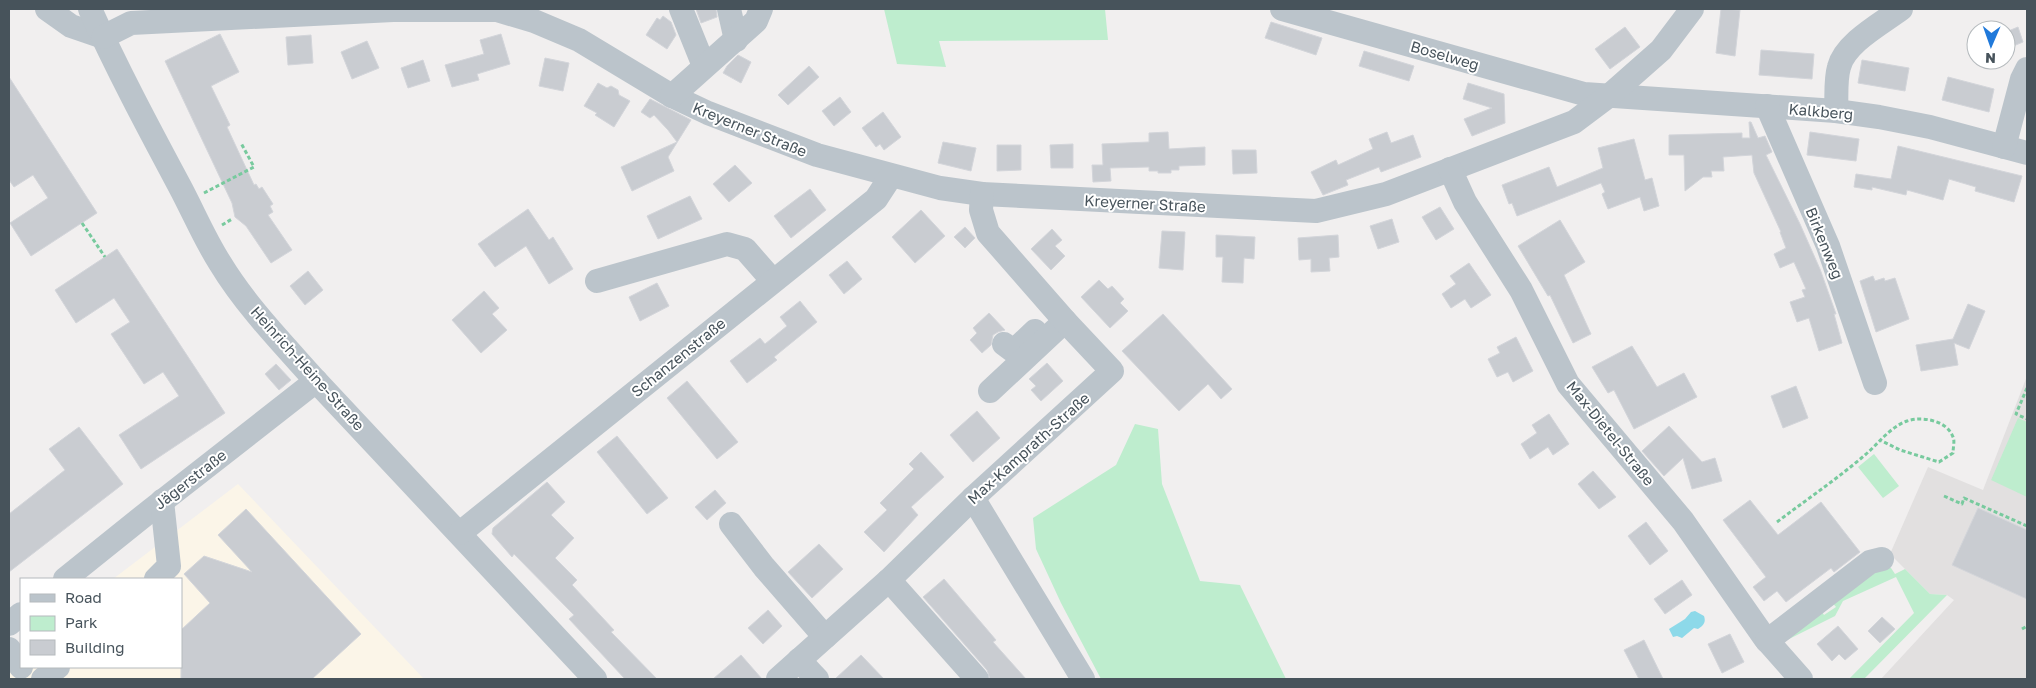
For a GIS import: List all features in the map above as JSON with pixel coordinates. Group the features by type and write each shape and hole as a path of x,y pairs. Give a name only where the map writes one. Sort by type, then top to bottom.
{"street":[{"path":"47,9 71,26 103,37"},
{"name":"Heinrich-Heine-Straße","path":"90,9 220,263 278,339 596,679"},
{"name":"Kreyerner Straße","path":"103,37 131,24 393,10 497,9 534,21 579,40 672,96 708,114 817,155 891,176 940,188 982,194 1316,211 1386,194 1574,122 1610,95 1661,50 1692,9"},
{"path":"681,9 704,66"},
{"path":"729,9 736,40"},
{"path":"736,40 756,21 761,9"},
{"name":"Boselweg","path":"1282,9 1584,94 1610,95"},
{"path":"1836,111 1838,70 1842,57 1857,41 1901,9"},
{"name":"Kreyerner Straße","path":"672,96 704,66 736,40"},
{"path":"2004,147 2022,79 2027,69"},
{"name":"Kalkberg","path":"1610,95 1836,111 1930,127 2027,152"},
{"name":"Birkenweg","path":"1767,106 1828,246 1876,383"},
{"name":"Max-Dietel-Straße","path":"1450,169 1465,202 1521,290 1568,384 1683,521 1767,641 1801,679"},
{"name":"Schanzenstraße","path":"460,532 876,198 886,186 891,176"},
{"name":"Max-Kamprath-Straße","path":"778,679 888,580 1112,371 1060,316 988,233 981,210 982,194"},
{"path":"597,281 727,244 745,249 774,281"},
{"path":"1004,344 1012,350 1017,348 1060,316"},
{"path":"990,391 1060,316"},
{"name":"Jägerstraße","path":"66,578 316,381"},
{"path":"974,498 1083,679"},
{"path":"157,578 169,566 162,501"},
{"path":"731,524 764,567 825,637"},
{"path":"783,558 783,582 796,604"},
{"path":"1767,641 1870,562 1882,559"},
{"path":"888,580 977,679"},
{"path":"9,624 20,615"},
{"path":"9,649 20,666"},
{"path":"799,660 817,679"},
{"path":"22,668 30,679"},
{"path":"43,679 57,668"}],"path":[{"path":"203,194 254,167 241,143"},
{"path":"224,224 232,219"},
{"path":"82,223 105,257"},
{"path":"2027,388 2016,414 2027,419"},
{"path":"1777,522 1865,455 1880,440 1891,431 1907,421 1928,419 1944,426 1953,437 1953,453 1939,462 1900,450 1880,440"},
{"path":"1944,496 1962,504 1964,498 2027,526"},
{"path":"2022,629 2027,626"}],"shaded area":[{"path":"2027,376 2027,679 1881,679 1954,600 1947,595 1930,594 1890,554 1928,467 1983,490"},
{"path":"238,484 424,679 9,679 9,659 20,668 182,668 182,578 114,578"}],"green space":[{"path":"884,9 1105,9 1108,40 939,41 946,67 897,64"},
{"path":"2018,418 2027,422 2027,497 1991,480"},
{"path":"1135,424 1158,429 1162,484 1200,581 1240,585 1286,679 1101,679 1061,603 1036,549 1033,518 1116,465"},
{"path":"1874,454 1899,486 1883,498 1858,467"},
{"path":"1881,567 1891,568 1895,574 1905,569 1930,594 1947,595 1864,679 1849,679 1914,613 1896,577 1843,601 1835,616 1787,640 1820,609 1824,615 1836,607 1831,601"}],"water":[{"path":"1695,611 1704,616 1705,622 1703,625 1698,629 1694,628 1682,638 1673,637 1669,629"}],"building":[{"path":"696,9 716,9 717,17 701,23"},
{"path":"1721,9 1740,10 1735,56 1716,53"},
{"path":"663,16 671,22 676,35 667,49 646,35 657,18 660,20"},
{"path":"1271,22 1322,38 1316,55 1265,38"},
{"path":"1625,27 1640,47 1610,69 1595,49"},
{"path":"2018,27 2023,42 2016,45 2016,28"},
{"path":"220,34 239,72 211,86 230,125 227,127 254,185 256,184 259,189 262,187 273,204 270,206 273,212 268,215 292,250 271,263 246,226 235,217 232,203 165,61"},
{"path":"501,34 510,64 477,74 479,80 452,87 445,65 484,54 480,40"},
{"path":"311,35 313,63 288,65 286,37"},
{"path":"367,41 379,68 352,79 341,52"},
{"path":"1761,50 1814,54 1812,79 1759,75"},
{"path":"1364,51 1414,66 1409,81 1359,66"},
{"path":"738,55 751,62 741,83 723,73"},
{"path":"545,58 569,63 563,91 539,86"},
{"path":"423,60 430,81 408,88 401,68"},
{"path":"1862,60 1909,68 1905,91 1858,83"},
{"path":"809,66 819,77 788,105 778,95"},
{"path":"9,77 97,213 31,256 10,223 48,198 33,175 14,187 9,180"},
{"path":"1948,77 1994,89 1989,112 1942,100"},
{"path":"598,83 607,88 611,86 618,90 619,95 630,101 614,127 595,115 597,113 584,106"},
{"path":"1468,83 1504,94 1505,123 1472,136 1464,119 1492,108 1463,99"},
{"path":"840,97 851,112 834,126 822,111"},
{"path":"650,99 691,120 668,157 674,171 632,191 621,167 677,142 654,115 650,118 641,112"},
{"path":"883,112 901,137 884,150 880,144 876,147 862,128"},
{"path":"1749,122 1751,122 1758,138 1765,136 1772,152 1766,155 1820,269 1836,314 1834,314 1842,343 1819,351 1809,318 1797,322 1790,302 1805,297 1802,290 1806,289 1794,262 1780,268 1774,254 1786,248 1781,232 1754,173 1752,155 1723,157 1724,171 1711,171 1712,177 1703,177 1685,191 1684,155 1669,155 1669,135 1742,133 1742,138 1750,138"},
{"path":"1168,132 1169,149 1205,147 1205,165 1179,166 1179,170 1171,170 1171,173 1149,171 1149,167 1110,168 1111,181 1093,182 1092,165 1103,165 1102,144 1149,142 1149,133"},
{"path":"1387,132 1391,143 1413,135 1421,157 1381,172 1379,167 1346,180 1348,185 1323,195 1311,172 1336,160 1338,165 1373,149 1369,139"},
{"path":"1810,132 1859,139 1856,161 1807,155"},
{"path":"1634,139 1645,180 1652,178 1659,206 1644,211 1640,197 1608,209 1602,194 1605,192 1601,183 1517,216 1512,203 1509,204 1502,185 1549,167 1557,187 1603,168 1598,148"},
{"path":"943,142 976,148 971,171 938,163"},
{"path":"1073,144 1073,168 1051,168 1050,145"},
{"path":"997,145 1021,145 1021,170 997,171"},
{"path":"1898,146 2022,176 2014,202 1975,191 1976,187 1949,179 1943,200 1907,190 1906,195 1872,187 1872,190 1854,187 1856,174 1891,179"},
{"path":"1232,150 1256,150 1257,173 1233,174"},
{"path":"735,165 752,183 729,202 713,184"},
{"path":"810,189 826,210 791,238 774,216"},
{"path":"690,196 702,219 658,239 647,216"},
{"path":"1440,207 1454,229 1436,240 1422,217"},
{"path":"528,209 549,240 553,237 573,269 549,284 526,246 495,267 478,244"},
{"path":"921,210 945,236 915,263 892,237"},
{"path":"1392,219 1399,242 1378,249 1370,226"},
{"path":"1560,220 1585,262 1564,275 1591,334 1573,343 1550,295 1548,296 1518,246"},
{"path":"965,227 975,238 965,248 954,237"},
{"path":"1052,229 1062,240 1055,246 1065,256 1051,270 1031,249"},
{"path":"1162,231 1185,232 1183,270 1159,268"},
{"path":"1216,235 1255,237 1254,259 1244,258 1243,283 1222,282 1223,257 1216,257"},
{"path":"1338,235 1339,257 1329,258 1330,271 1311,272 1311,259 1299,260 1298,238"},
{"path":"117,249 225,413 141,469 119,435 179,396 163,372 144,384 111,334 130,322 114,298 76,323 55,290"},
{"path":"847,261 862,279 844,294 829,275"},
{"path":"1469,263 1491,295 1471,308 1465,299 1451,308 1442,294 1456,284 1450,276"},
{"path":"308,271 323,290 305,305 290,286"},
{"path":"1873,276 1875,281 1884,278 1885,281 1895,278 1909,319 1876,332 1860,281"},
{"path":"1099,280 1108,289 1112,286 1124,299 1120,303 1128,311 1110,328 1081,297"},
{"path":"657,283 669,306 640,321 629,297"},
{"path":"484,291 499,308 492,314 507,330 481,353 452,320"},
{"path":"800,301 817,322 774,357 777,360 747,383 730,361 760,338 765,344 787,326 780,317"},
{"path":"1968,304 1985,311 1969,349 1954,343 1958,365 1921,371 1916,345 1953,339"},
{"path":"989,313 1005,330 993,335 991,345 982,353 970,340 977,333 973,328"},
{"path":"1163,314 1232,389 1221,399 1208,384 1179,411 1122,351"},
{"path":"1516,337 1533,371 1513,382 1508,372 1497,377 1488,359 1500,353 1497,347"},
{"path":"1632,346 1657,387 1684,373 1697,397 1634,429 1614,390 1608,393 1592,367"},
{"path":"1047,363 1063,381 1041,401 1031,390 1036,386 1029,379"},
{"path":"276,364 291,380 279,390 265,374"},
{"path":"687,381 738,442 717,459 667,398"},
{"path":"1796,386 1808,418 1783,428 1771,396"},
{"path":"977,411 1000,438 973,462 950,435"},
{"path":"1549,414 1569,444 1553,455 1548,447 1530,459 1521,444 1537,433 1532,425"},
{"path":"1669,426 1702,462 1715,458 1722,481 1692,489 1683,458 1664,476 1642,451"},
{"path":"79,427 123,484 9,572 9,514 65,470 49,449"},
{"path":"617,436 668,498 647,514 597,452"},
{"path":"921,452 944,477 911,507 918,515 884,552 864,532 887,510 880,503 914,469 909,464"},
{"path":"1593,471 1616,497 1599,509 1578,484"},
{"path":"547,482 565,502 551,515 574,538 555,558 577,580 572,585 614,630 611,632 657,679 625,679 569,619 574,615 514,554 512,557 492,534 493,528"},
{"path":"715,490 726,503 707,520 695,507"},
{"path":"1750,500 1778,535 1821,502 1860,552 1834,572 1831,568 1786,602 1777,591 1764,601 1753,587 1766,577 1723,520"},
{"path":"1978,508 2027,530 2027,599 1952,565"},
{"path":"246,509 361,634 312,679 181,679 182,629 210,603 184,574 204,556 252,572 218,535"},
{"path":"1646,522 1668,551 1650,565 1628,536"},
{"path":"819,544 843,569 812,598 788,572"},
{"path":"944,579 996,640 993,642 1026,679 990,679 987,670 923,597"},
{"path":"1682,580 1692,595 1665,614 1654,599"},
{"path":"768,610 782,626 763,644 748,628"},
{"path":"1882,617 1895,629 1880,643 1868,631"},
{"path":"1838,626 1858,649 1845,660 1839,654 1832,661 1817,644"},
{"path":"1730,634 1744,662 1722,673 1708,644"},
{"path":"1644,640 1663,679 1639,679 1624,650"},
{"path":"741,655 762,679 713,679"},
{"path":"861,655 884,679 835,679"}]}
